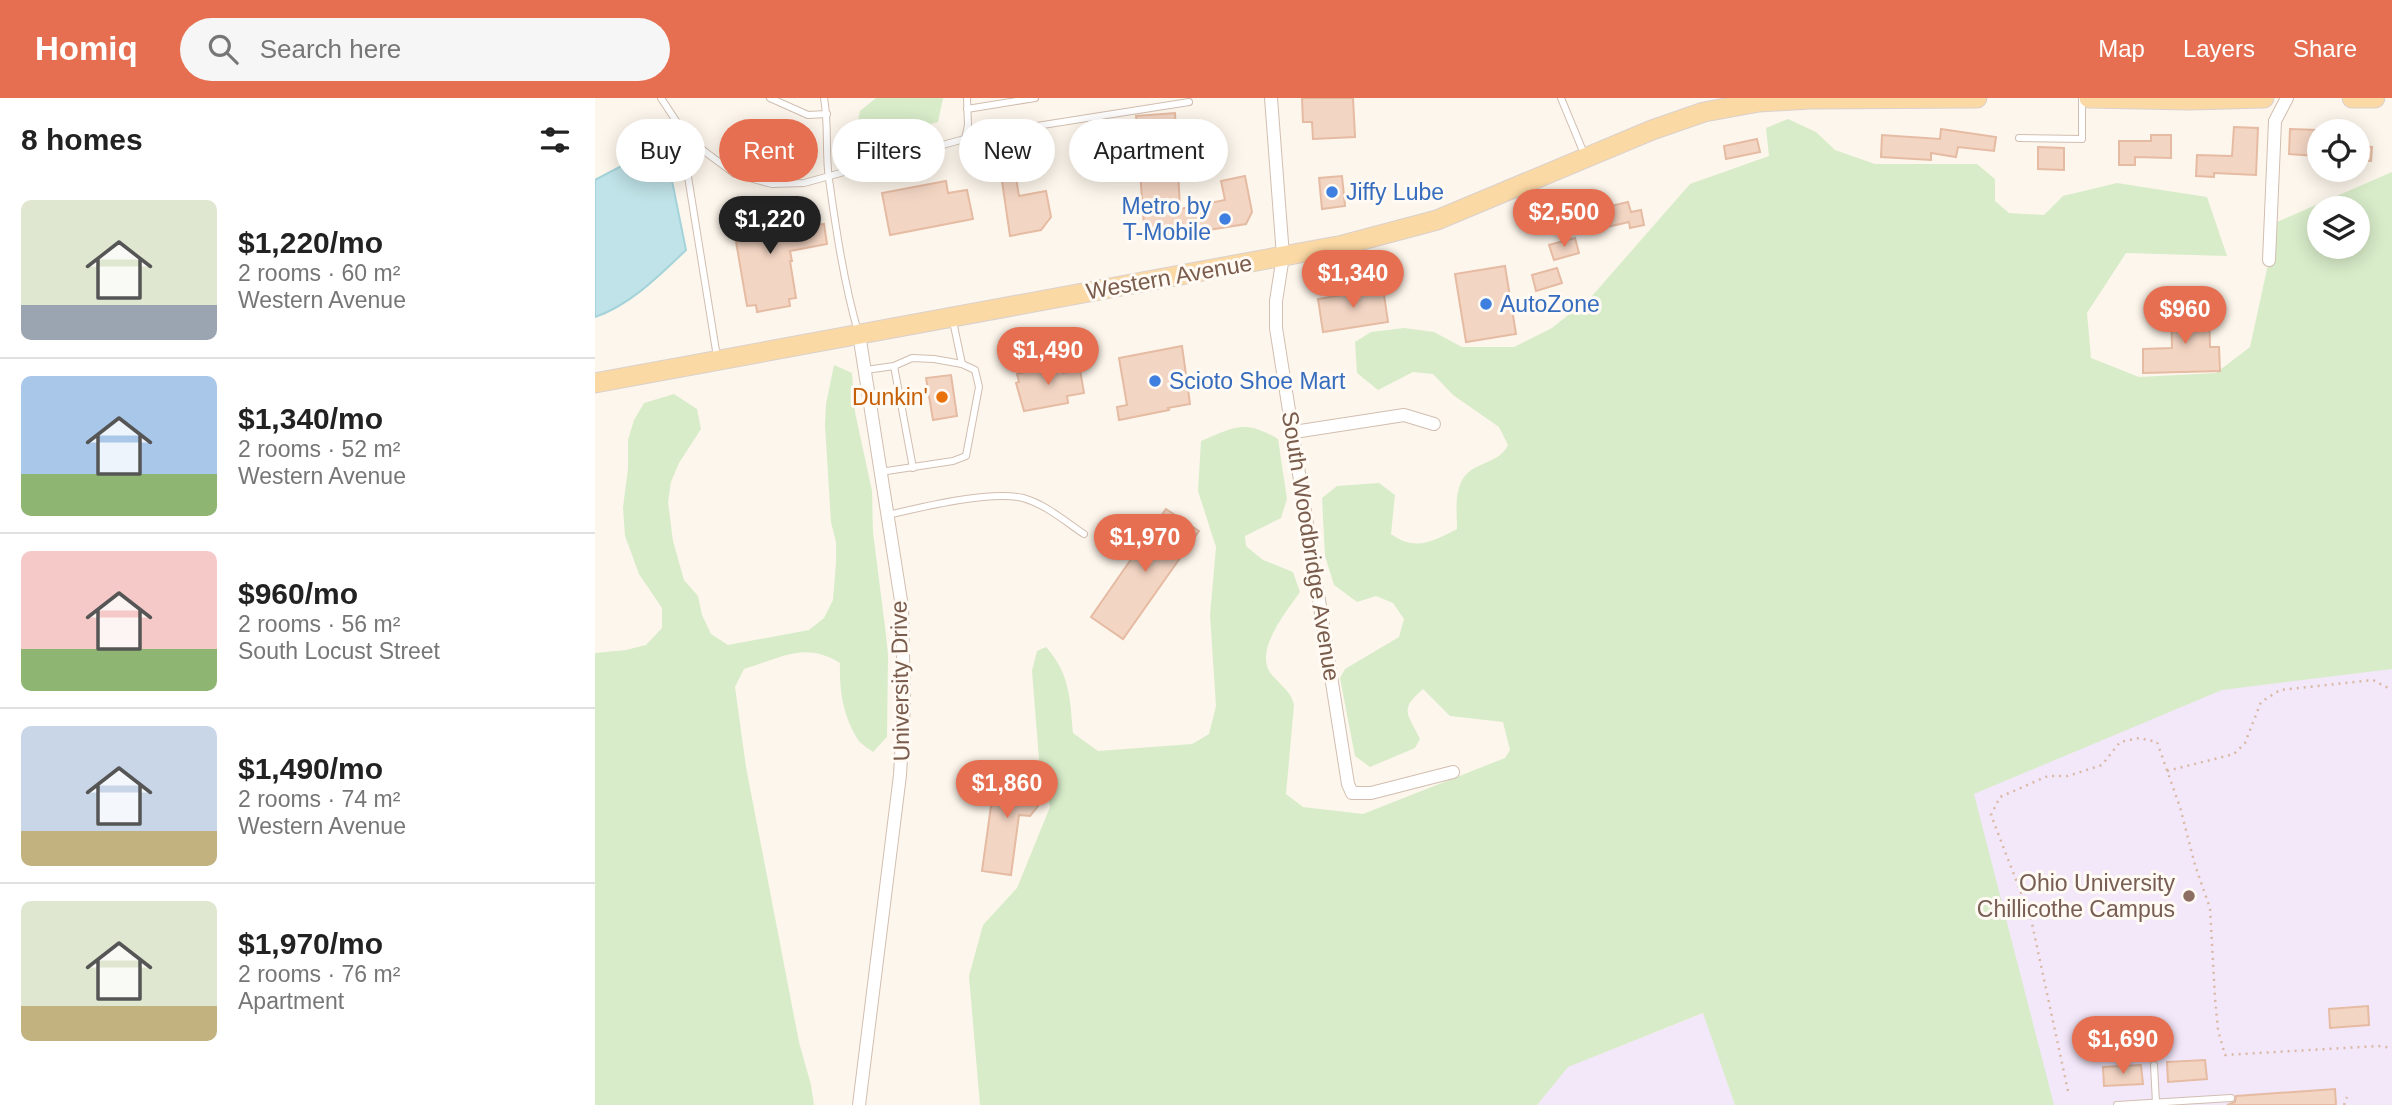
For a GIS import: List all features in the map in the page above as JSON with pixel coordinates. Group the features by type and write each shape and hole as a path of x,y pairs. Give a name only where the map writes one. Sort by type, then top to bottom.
{"main road":[{"name":"Western Avenue","path":"595,383 1343,245 1437,220 1652,130 1704,112 1759,102 1810,98 1977,98"},
{"path":"2089,98 2264,98"},
{"path":"2352,98 2375,98"}],"street":[{"name":"South Woodbridge Avenue","path":"1271,98 1283,257 1276,301 1276,328 1348,784 1352,793 1371,793 1453,772"},
{"path":"2269,260 2275,121 2287,98"},
{"name":"University Drive","path":"859,334 902,607 904,704 900,775 859,1105"},
{"path":"1294,432 1404,415 1434,424"}],"lane":[{"path":"661,98 675,119"},
{"path":"770,98 808,115 827,114"},
{"name":"University Drive","path":"824,98 827,114 828,176 851,306 859,334"},
{"path":"967,98 968,119"},
{"path":"967,109 1035,98"},
{"path":"1561,98 1586,158"},
{"path":"2019,138 2082,138 2082,98"},
{"path":"1055,123 1189,103"},
{"path":"705,152 735,174 772,184 804,183 959,141"},
{"path":"689,182 717,359"},
{"path":"951,316 962,364"},
{"path":"864,371 894,366 912,358 933,359 962,364 975,370 979,387 966,456 953,461 880,472"},
{"path":"894,366 913,468"},
{"path":"887,515 972,498 1024,498 1084,534"},
{"path":"2154,1065 2156,1103"},
{"path":"2117,1105 2231,1098"}],"path":[{"path":"2167,771 2234,754 2245,743 2261,702 2280,690 2373,680 2392,690"},
{"path":"2068,1091 2031,919 1991,815 2000,797 2048,776 2068,776 2102,765 2120,742 2139,738 2157,742 2210,908 2218,1030 2225,1055 2378,1046 2392,1048"},
{"path":"2344,1105 2347,1097"}],"shaded area":[{"name":"Ohio University Chillicothe Campus","path":"2392,665 2392,1105 1983,1105 1959,786 2214,680"},
{"path":"1704,1013 1735,1105 1537,1105 1567,1067"}],"green space":[{"path":"876,98 943,98 939,119 858,119 860,111"},
{"path":"1788,119 1816,132 1835,150 1875,164 1977,164 1995,179 1995,201 2009,213 2044,215 2063,196 2117,183 2207,197 2227,256 2126,253 2087,313 2091,358 2139,377 2216,373 2250,347 2269,260 2270,225 2307,209 2307,259 2370,259 2370,196 2337,196 2392,172 2392,669 2222,690 1974,794 2054,1105 1735,1105 1703,1013 1568,1067 1537,1105 980,1105 969,976 983,925 1017,888 1050,807 1039,759 1032,671 1037,651 1046,647 1060,667 1069,698 1073,733 1098,751 1192,744 1209,734 1216,706 1210,615 1216,547 1198,491 1201,441 1239,427 1256,429 1278,439 1287,499 1281,518 1245,536 1246,546 1263,560 1293,572 1300,592 1274,632 1266,655 1267,666 1272,675 1288,692 1294,705 1286,794 1303,807 1363,814 1505,758 1510,750 1503,722 1450,716 1423,689 1408,707 1409,717 1420,739 1415,748 1370,767 1355,756 1340,678 1345,669 1399,637 1404,619 1393,603 1376,596 1357,602 1334,585 1325,556 1322,498 1337,486 1379,483 1395,495 1391,534 1408,542 1432,541 1457,529 1457,498 1468,472 1497,457 1508,445 1499,427 1453,395 1433,374 1413,372 1378,390 1357,373 1355,342 1371,332 1404,328 1434,332 1462,347 1514,347 1552,328 1592,296 1690,184 1769,156 1766,128"},
{"path":"834,365 852,373 855,412 872,491 873,532 888,655 887,737 873,752 858,740 848,721 843,702 840,663 827,656 804,652 770,660 744,669 735,687 746,767 799,1042 814,1105 595,1105 595,653 646,645 662,628 662,608 639,574 625,536 623,507 628,469 628,440 634,420 644,403 674,394 697,409 701,429 679,463 671,482 668,502 673,541 684,580 698,596 702,615 711,634 728,645 809,630 824,618 833,600 836,542 831,522 825,425 826,404"}],"water":[{"path":"616,169 616,182 672,182 686,250 632,297 595,317 595,180"}],"building":[{"path":"1302,98 1353,98 1355,137 1313,139 1312,122 1303,122"},
{"path":"1175,113 1175,119 1136,119 1136,116"},
{"path":"2234,127 2258,128 2256,175 2214,173 2214,177 2196,176 2197,155 2232,156"},
{"path":"1941,129 1996,137 1994,151 1958,147 1956,157 1931,153 1931,160 1881,157 1882,135 1940,139"},
{"path":"2290,129 2307,130 2307,155 2289,154"},
{"path":"2151,135 2171,135 2171,158 2135,157 2135,165 2119,165 2119,141 2151,141"},
{"path":"1757,139 1760,152 1726,159 1724,146"},
{"path":"2038,147 2064,148 2064,170 2038,169"},
{"path":"1245,176 1252,212 1246,224 1145,240 1141,182 1179,182 1180,209 1225,200 1221,182"},
{"name":"Jiffy Lube","path":"1342,176 1345,206 1322,209 1319,178"},
{"path":"945,181 948,193 967,190 973,219 890,235 882,193"},
{"path":"1002,182 1017,182 1019,196 1046,191 1051,217 1041,230 1010,236"},
{"path":"1628,202 1631,212 1641,210 1644,225 1630,228 1629,222 1607,227 1603,208"},
{"path":"763,207 764,214 781,211 787,230 824,224 827,244 790,251 796,298 789,299 790,306 757,312 756,305 747,306 731,212"},
{"path":"1575,238 1579,253 1554,260 1549,245"},
{"name":"AutoZone","path":"1505,266 1516,334 1466,342 1455,274"},
{"path":"1557,268 1562,283 1536,291 1532,275"},
{"path":"1383,288 1388,322 1323,332 1318,299"},
{"path":"2171,308 2209,308 2210,347 2219,347 2220,371 2143,373 2143,349 2172,348"},
{"name":"Scioto Shoe Mart","path":"1182,346 1190,404 1119,420 1117,407 1127,405 1119,358"},
{"path":"1061,366 1063,373 1080,370 1084,393 1067,396 1068,403 1024,411 1016,383 1019,382 1017,374"},
{"name":"Dunkin'","path":"951,375 957,416 933,420 926,378"},
{"path":"1166,509 1199,531 1123,639 1091,617"},
{"path":"1001,768 1016,770 1023,779 1022,787 1032,789 1039,798 1038,806 1030,816 1019,815 1011,875 982,871 991,806 1004,800 993,786 993,775"},
{"path":"2368,1006 2369,1025 2330,1028 2329,1009"},
{"path":"2161,1037 2162,1051 2146,1052 2146,1038"},
{"path":"2205,1060 2207,1079 2168,1082 2167,1062"},
{"path":"2141,1065 2143,1084 2104,1086 2103,1067"},
{"path":"2335,1089 2336,1105 2227,1105 2235,1102 2236,1096"}],"place":[{"name":"Jiffy Lube","path":"1332,192"},
{"name":"Metro by T-Mobile","path":"1225,219"},
{"name":"AutoZone","path":"1486,304"},
{"name":"Scioto Shoe Mart","path":"1155,381"},
{"name":"Dunkin'","path":"942,397"},
{"name":"Ohio University Chillicothe Campus","path":"2189,896"}]}
